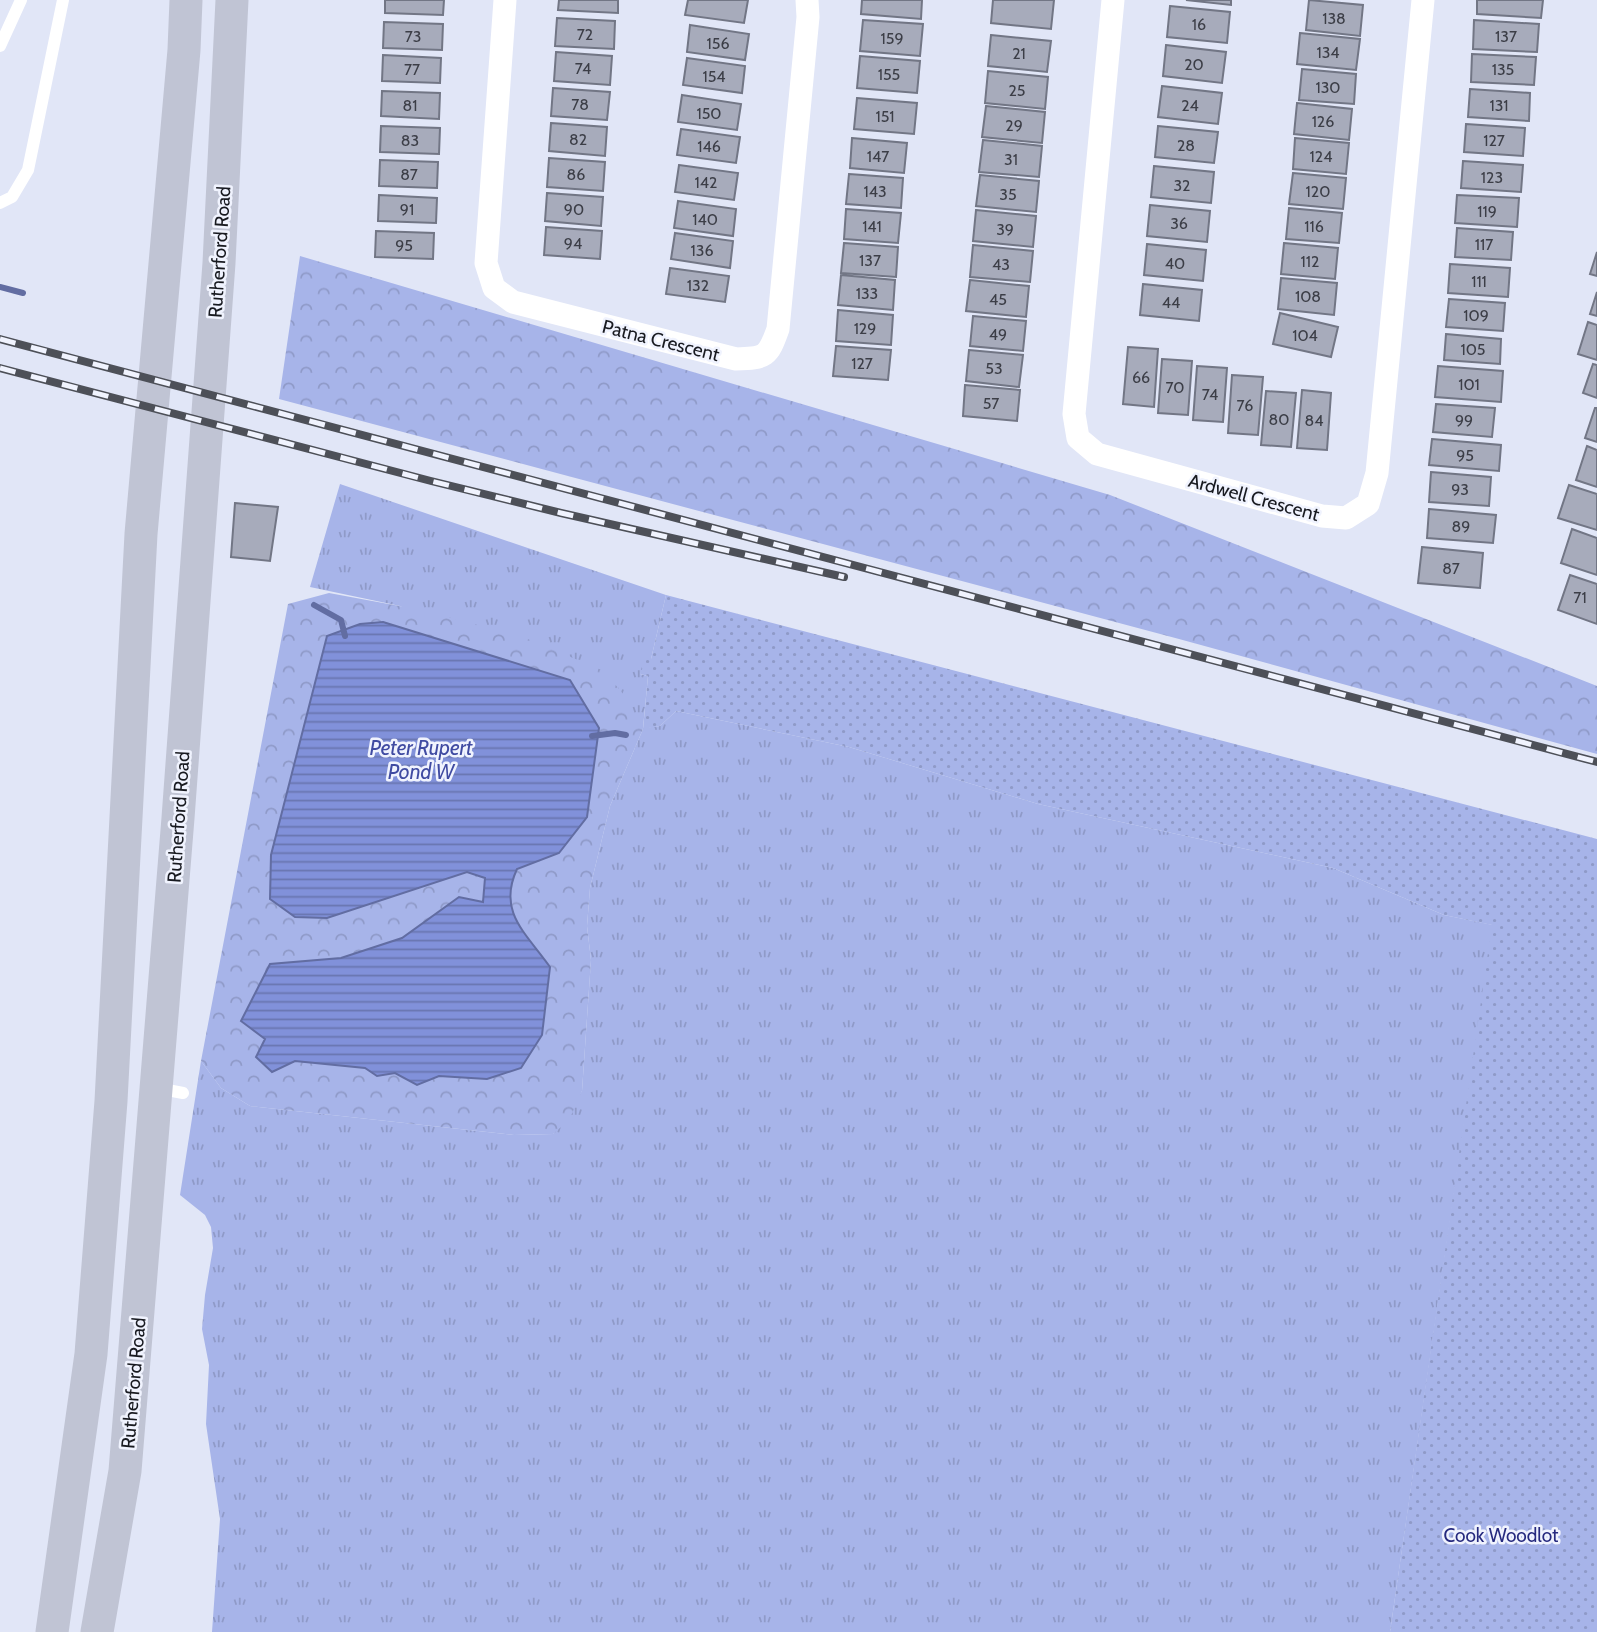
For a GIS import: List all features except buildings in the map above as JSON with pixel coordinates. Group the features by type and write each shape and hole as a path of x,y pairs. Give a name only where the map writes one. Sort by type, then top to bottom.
{"main road":[{"path":"52,1632 91,1354 111,1101 141,534 187,0"},
{"name":"Rutherford Road","path":"97,1632 125,1471 170,1090 232,0"}],"street":[{"name":"Patna Crescent","path":"505,0 486,263 494,288 513,302 736,359 758,358 770,350 778,329 808,17 807,0"},
{"name":"Ardwell Crescent","path":"1113,0 1074,414 1078,438 1097,454 1322,516 1346,518 1368,504 1377,473 1423,0"}],"lane":[{"path":"0,46 20,0"},
{"path":"0,203 12,197 28,170 63,0"}],"green space":[{"path":"300,256 1110,495 1597,686 1597,754 1179,639 279,399"},
{"path":"340,484 666,595 651,659 640,674 648,676 643,728 660,726 676,711 849,747 1038,804 1333,868 1444,915 1493,925 1390,1632 212,1632 220,1519 206,1424 209,1365 202,1329 213,1248 211,1227 205,1215 180,1195 201,1061 221,1088 250,1106 514,1135 553,1134 582,1091 591,960 587,926 590,888 610,806 643,729 400,606 310,587"},
{"name":"Peter Rupert Pond W","path":"329,593 421,610 523,637 604,671 624,695 643,729 610,806 590,888 587,926 591,960 582,1091 569,1120 553,1134 514,1135 250,1106 221,1088 201,1061 288,604"},
{"name":"Cook Woodlot","path":"666,595 1597,839 1597,1632 1390,1632 1492,925 1444,915 1333,868 1038,804 849,747 676,711 660,726 643,729 648,676 640,674 644,658 651,659"}],"water":[{"name":"Peter Rupert Pond W","path":"383,622 570,680 599,728 587,817 559,853 517,869 512,884 510,898 517,921 550,967 542,1035 521,1068 487,1079 439,1076 417,1085 395,1073 377,1076 365,1068 295,1061 272,1072 256,1057 265,1039 241,1021 270,964 341,958 402,938 459,897 483,902 485,878 467,872 327,918 295,917 270,899 271,855 327,636 360,624"}],"waterway":[{"path":"0,287 23,293"},
{"path":"314,605 341,620 345,636"},
{"path":"592,736 615,733 626,735"}],"railway":[{"path":"0,339 1597,762"},
{"path":"0,368 431,481 844,577"}]}
